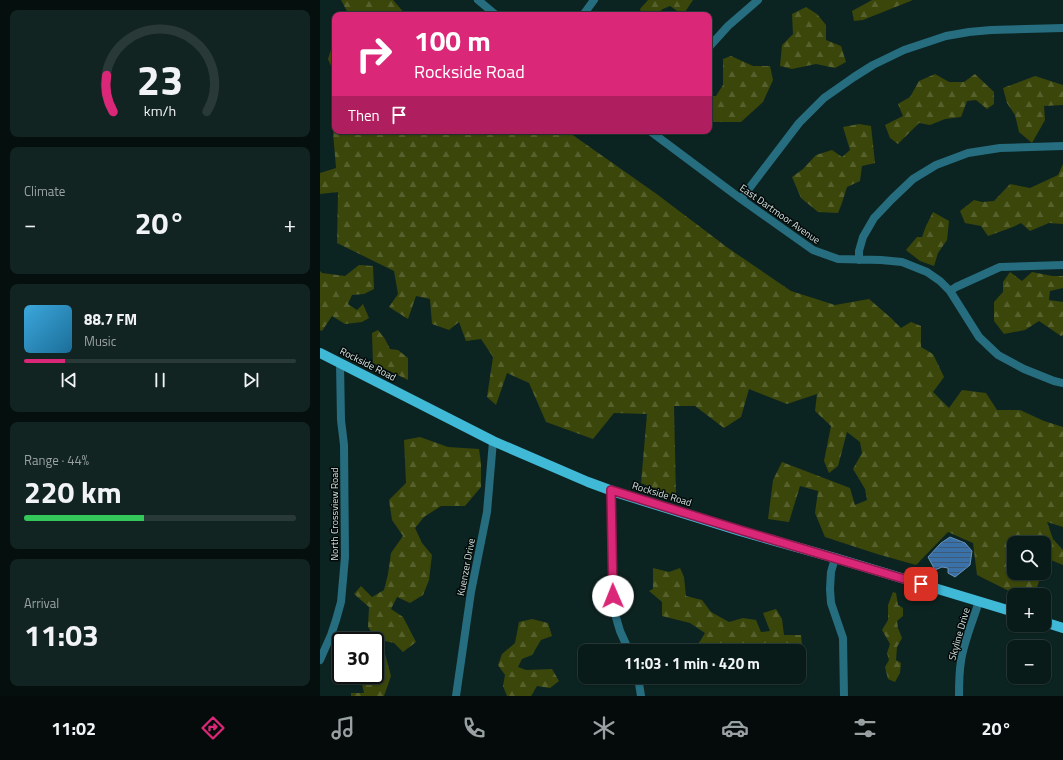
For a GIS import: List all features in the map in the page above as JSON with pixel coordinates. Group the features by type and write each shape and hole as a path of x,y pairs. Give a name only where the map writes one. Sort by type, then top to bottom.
{"main road":[{"name":"Rockside Road","path":"320,353 493,441 611,490 1007,610"},
{"path":"1051,624 1063,628"}],"street":[{"path":"478,0 492,12"},
{"path":"585,12 594,0"},
{"path":"712,44 728,26 758,0"},
{"path":"741,199 799,123 824,98 873,65 904,50 946,36 991,30 1063,28"},
{"name":"East Dartmoor Avenue","path":"654,134 812,250 838,258 902,262 927,272 940,281 950,291 979,337 998,355 1024,369 1063,383"},
{"path":"859,260 858,251 863,237 874,218 913,179 936,165 968,153 1000,148 1063,146"},
{"path":"950,291 1000,267 1063,265"},
{"name":"North Crossview Road","path":"320,660 331,635 341,602 345,557 344,445 341,420 340,363"},
{"name":"Kuenzer Drive","path":"456,696 471,592 487,512 493,441"},
{"path":"611,490 615,614 626,644"},
{"path":"834,558 831,572 831,603 843,638 844,696"},
{"name":"Skyline Drive","path":"959,696 959,674 961,660 979,601"},
{"path":"639,684 641,696"}],"green space":[{"path":"341,0 393,0 403,12 347,12"},
{"path":"648,0 693,0 685,12 679,12 670,6 658,12 641,12 640,9"},
{"path":"872,0 913,0 863,20 854,21 852,11"},
{"path":"806,7 817,14 826,25 826,40 841,46 846,62 835,68 816,64 792,69 780,66 782,45 793,34 792,14"},
{"path":"332,46 332,68 328,59"},
{"path":"731,56 753,66 770,66 773,80 763,102 741,122 712,122 712,96 716,96 723,85 723,59"},
{"path":"935,74 949,82 964,82 975,74 994,92 994,104 987,109 976,100 967,101 961,117 945,119 930,125 919,123 898,144 890,138 885,125 903,116 898,104 910,97 919,81"},
{"path":"1035,76 1063,85 1063,105 1044,106 1045,120 1032,143 1019,132 1015,115 1007,103 1003,88"},
{"path":"859,124 871,126 875,163 862,166 860,181 847,187 838,213 818,212 801,198 792,177 803,169 816,155 832,150 842,157 850,150 843,127"},
{"path":"333,134 571,134 658,195 728,248 791,291 835,305 869,299 901,328 911,322 921,326 921,347 933,354 944,377 933,392 949,408 962,390 986,393 997,410 1020,410 1044,421 1063,427 1063,527 1047,522 1053,539 1063,550 1063,565 1051,560 1051,536 1007,536 1007,580 1040,580 1037,588 1007,588 1007,590 977,575 973,543 948,532 916,565 877,554 825,537 815,513 818,491 800,486 789,522 768,519 773,480 782,462 850,488 855,505 867,500 865,489 853,469 862,453 860,442 847,432 838,466 829,473 824,461 831,426 815,411 817,394 787,404 749,389 741,417 724,428 695,406 674,406 676,497 641,483 647,414 614,413 593,439 546,422 529,383 507,373 496,405 487,397 493,357 481,339 466,341 459,322 449,330 432,324 430,299 416,296 408,319 389,307 398,294 394,271 337,243 338,192 320,194 320,173 336,168"},
{"path":"1063,164 1063,224 1049,223 1030,231 1021,223 988,236 981,226 965,223 960,211 974,200 982,202 994,201 1010,184 1030,188 1058,175"},
{"path":"933,212 949,221 947,240 938,253 934,266 920,261 906,250 917,237 922,237"},
{"path":"359,265 373,266 374,289 364,294 352,295 348,304 357,310 363,304 369,318 362,322 345,324 332,316 322,331 320,330 320,271 322,273 345,276"},
{"path":"1010,272 1022,281 1032,272 1052,276 1063,276 1063,288 1050,291 1049,300 1063,302 1063,335 1061,336 1039,321 1025,330 1004,334 994,321 994,302 1003,292 1003,282"},
{"path":"378,330 390,349 398,350 408,358 408,380 373,363 372,333"},
{"path":"420,437 448,447 479,449 481,463 481,487 465,506 441,506 424,517 415,528 422,543 432,555 429,580 423,595 410,603 397,597 391,609 403,617 416,642 403,652 394,643 384,641 384,632 371,632 368,627 369,607 354,594 361,586 372,597 384,590 391,553 403,536 392,520 389,500 406,483 404,440"},
{"path":"653,568 669,572 680,568 684,577 686,596 702,600 711,612 729,622 743,618 756,620 761,632 770,631 763,613 776,609 782,619 784,635 801,635 802,644 701,644 699,643 705,633 690,623 662,616 662,602 649,591 653,589"},
{"path":"893,592 896,593 898,605 903,608 903,616 897,621 902,638 897,647 896,660 901,663 900,673 895,682 888,679 885,667 889,660 887,653 890,644 882,630 888,620 888,605"},
{"path":"532,619 548,623 552,636 541,640 532,655 522,659 518,667 526,670 552,669 559,681 550,688 537,686 531,696 507,696 503,686 505,675 498,665 502,654 515,643 519,622"},
{"path":"384,650 391,676 384,696 351,696 351,693 364,693 362,684 384,684"}],"water":[{"path":"950,537 965,543 972,551 970,565 955,577 948,573 948,568 942,567 935,570 928,557 941,543"}],"route":[{"path":"613,596 611,490 921,584"}]}
